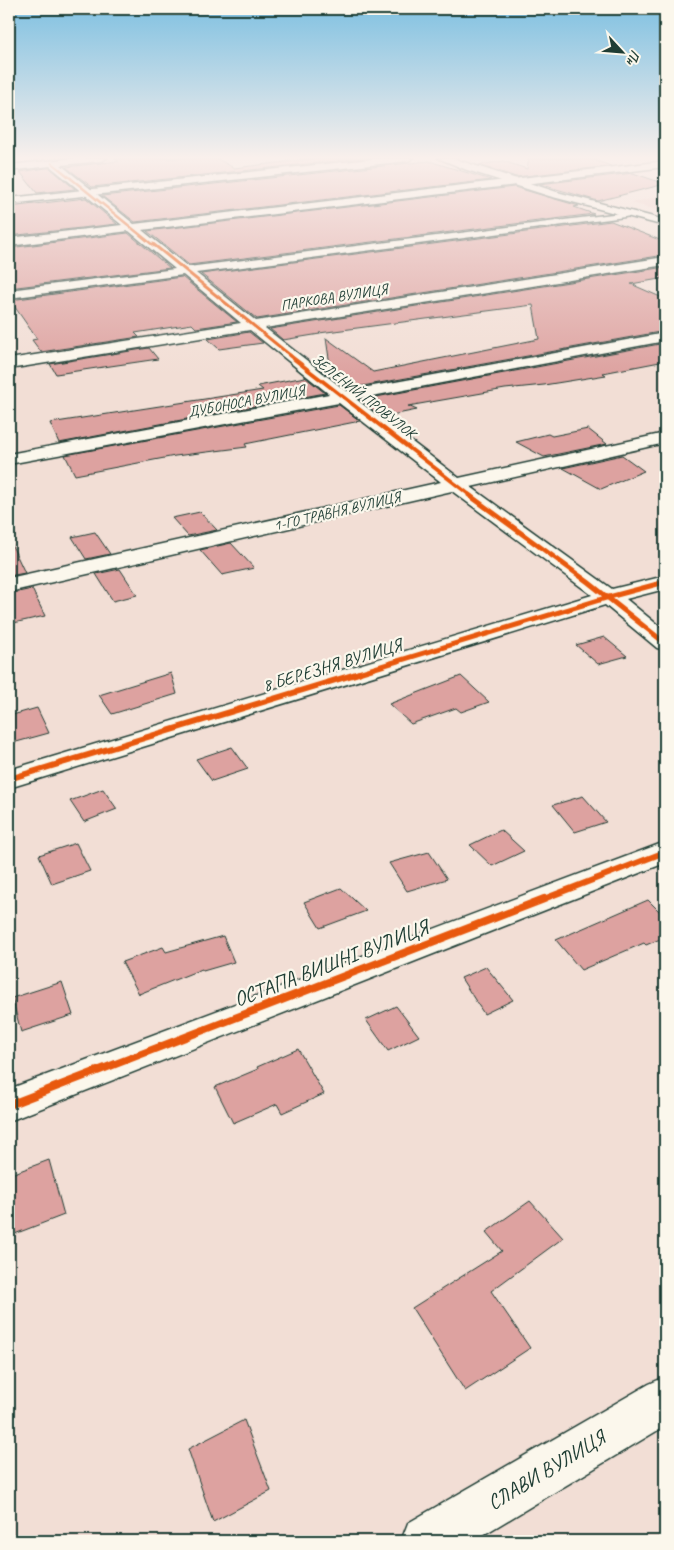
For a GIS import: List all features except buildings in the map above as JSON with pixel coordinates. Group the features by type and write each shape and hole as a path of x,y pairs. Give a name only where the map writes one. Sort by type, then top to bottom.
{"street":[{"path":"9,242 105,230"},
{"name":"ЗЕЛЕНИЙ ПРОВУЛОК","path":"136,230 183,271 342,396 608,597 660,639"},
{"path":"9,294 498,230"},
{"name":"ПАРКОВА ВУЛИЦЯ","path":"9,364 665,261"},
{"name":"ДУБОНОСА ВУЛИЦЯ","path":"9,459 665,337"},
{"name":"1-ГО ТРАВНЯ ВУЛИЦЯ","path":"9,585 665,438"},
{"path":"565,565 612,579 665,581"},
{"name":"8 БЕРЕЗНЯ ВУЛИЦЯ","path":"9,778 665,581"},
{"path":"549,615 568,613 605,615 634,623 660,639"},
{"name":"ОСТАПА ВИШНІ ВУЛИЦЯ","path":"9,1105 665,852"},
{"name":"СЛАВИ ВУЛИЦЯ","path":"426,1541 665,1400"}],"cycle path":[{"path":"135,230 354,406 456,485 629,613 665,643"},
{"path":"9,779 609,597 665,582"},
{"path":"9,1105 665,852"}]}
